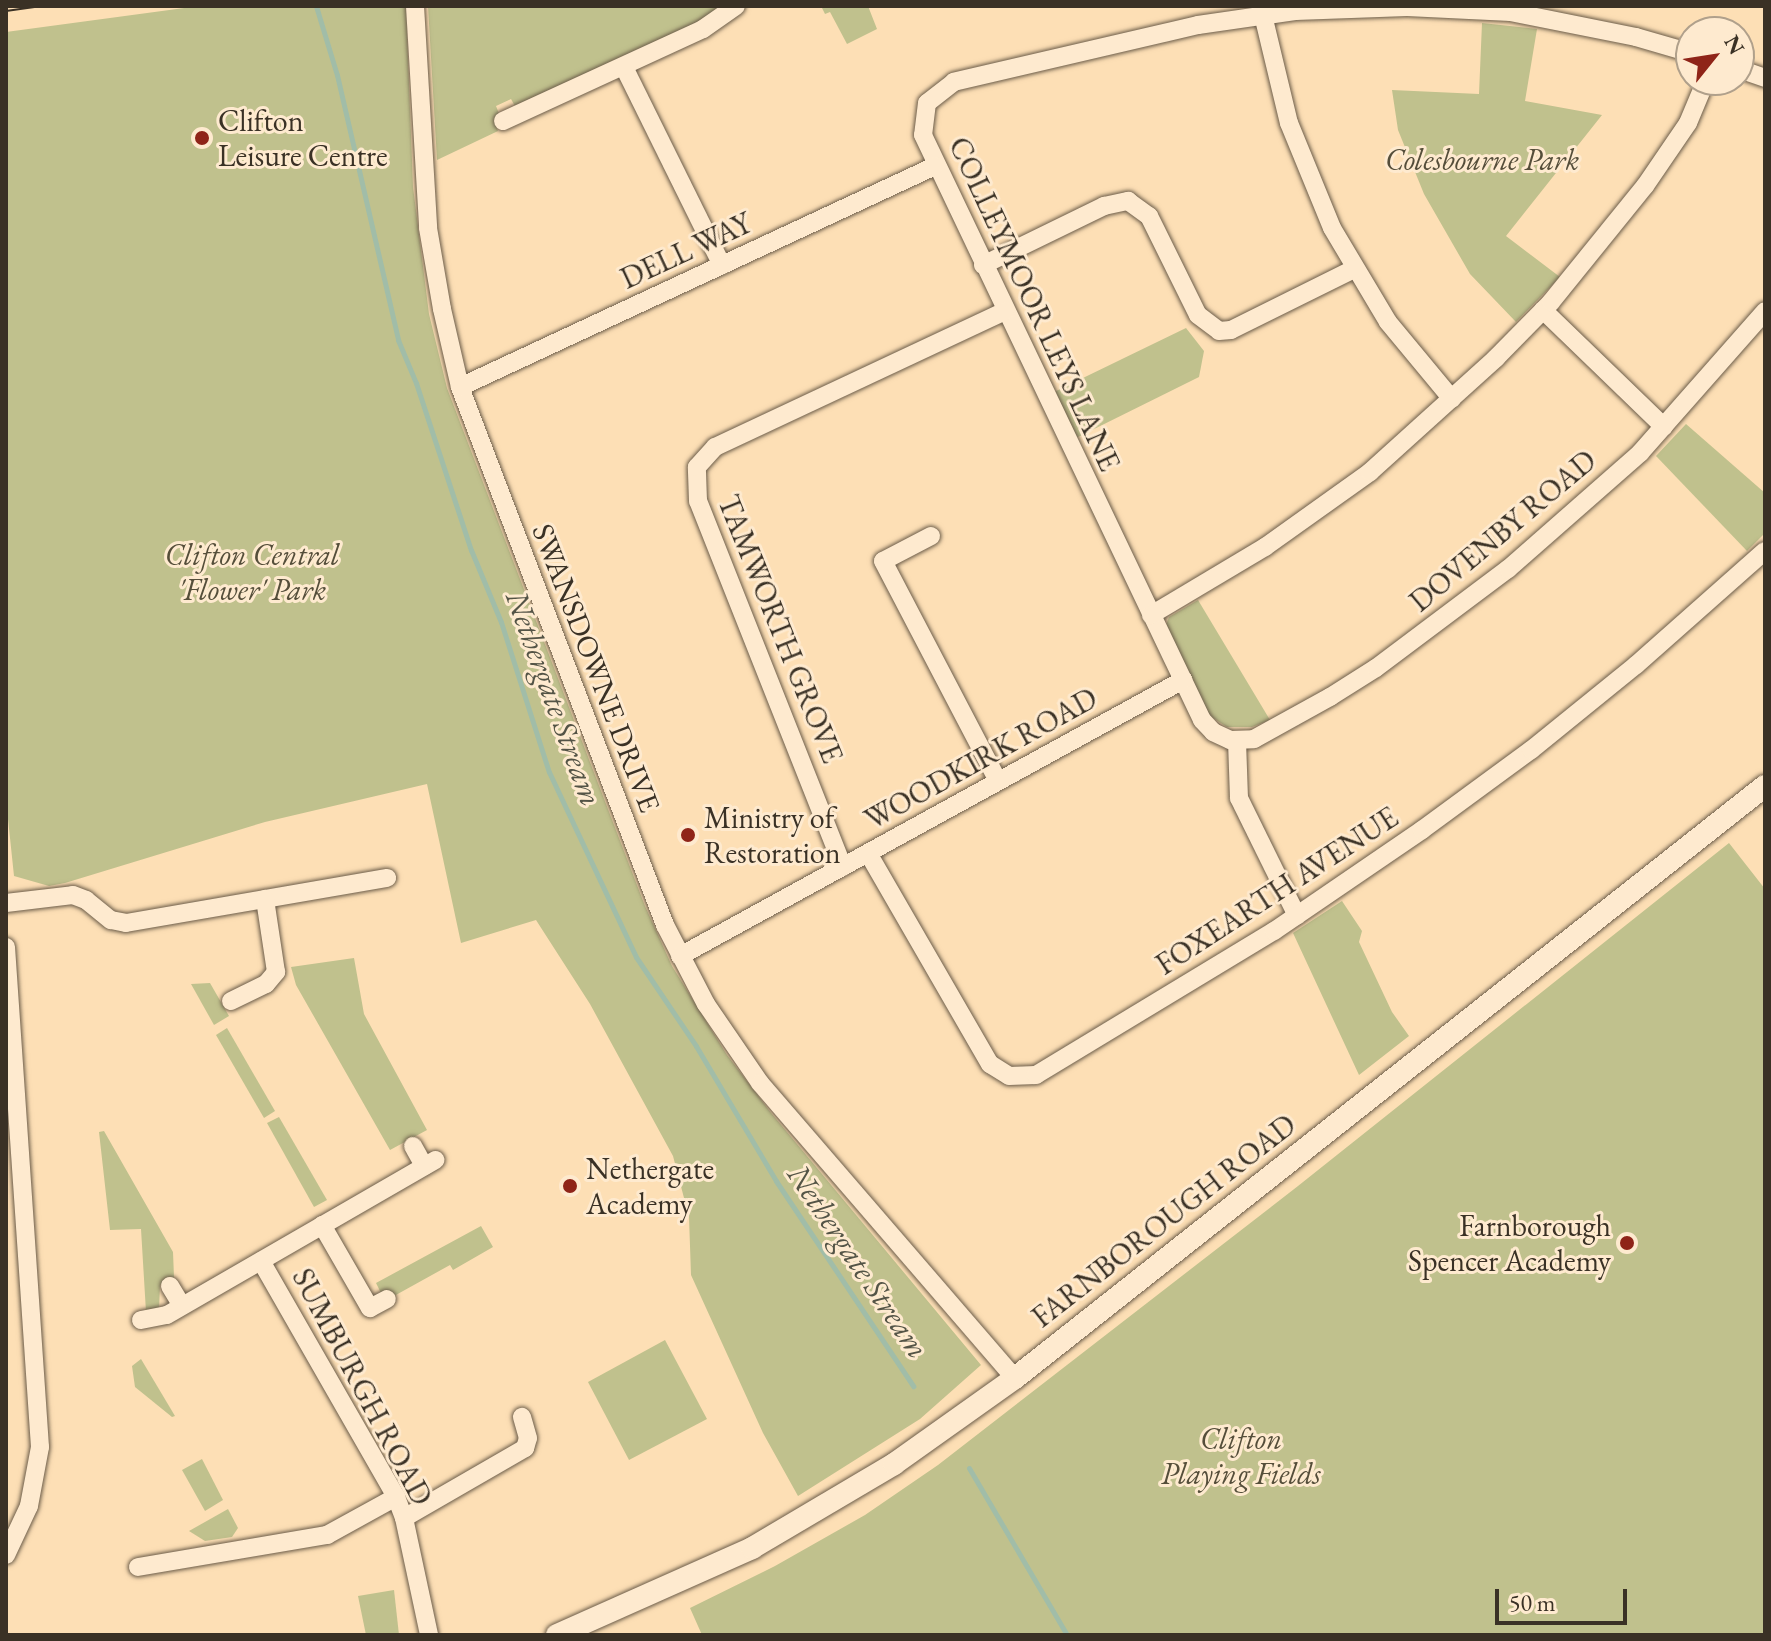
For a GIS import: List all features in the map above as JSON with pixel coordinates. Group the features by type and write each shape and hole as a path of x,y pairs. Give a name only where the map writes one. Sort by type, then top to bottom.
{"street":[{"name":"SWANSDOWNE DRIVE","path":"415,6 428,228 460,387 680,956 706,1004 760,1083 1015,1378"},
{"name":"COLLEYMOOR LEYS LANE","path":"1237,741 1224,738 1207,727 1151,615 935,166 923,135 927,103 944,86 1145,36 1263,15 1364,7 1489,10 1573,23 1675,49"},
{"path":"506,114 624,67 743,8"},
{"path":"1263,15 1282,98 1304,166 1354,269 1408,348 1452,399"},
{"path":"624,67 722,265"},
{"path":"1151,615 1246,559 1330,502 1370,472 1452,399 1543,310 1662,163 1688,123 1699,96"},
{"name":"DELL WAY","path":"460,387 935,166"},
{"path":"983,265 1104,206 1128,201 1149,216 1198,315 1219,331 1231,330 1354,269"},
{"path":"1543,310 1664,427"},
{"name":"TAMWORTH GROVE","path":"843,867 698,501 697,467 715,447 1005,311"},
{"name":"DOVENBY ROAD","path":"1237,741 1265,734 1330,697 1468,601 1567,520 1664,427 1765,311"},
{"path":"931,536 883,561 998,781"},
{"name":"FOXEARTH AVENUE","path":"868,853 983,1055 998,1072 1017,1078 1047,1070 1297,916 1531,750 1686,623 1765,551"},
{"name":"WOODKIRK ROAD","path":"680,956 1183,680"},
{"path":"1237,741 1239,798 1297,916"},
{"name":"FARNBOROUGH ROAD","path":"557,1635 752,1548 894,1464 1015,1378 1765,786"},
{"path":"6,903 73,895 86,900 111,920 126,923 265,899 379,874"},
{"path":"231,1001 266,984 276,972 265,899"},
{"path":"6,947 40,1447 34,1492 6,1555"},
{"path":"141,1320 167,1315 430,1163 413,1146"},
{"path":"322,1225 370,1308 387,1299"},
{"name":"SUMBURGH ROAD","path":"261,1261 396,1497 404,1518 429,1635"},
{"path":"170,1286 182,1306"},
{"path":"404,1518 525,1448 528,1438 522,1417"},
{"path":"138,1567 327,1535 396,1497"},
{"path":"180,1539 183,1559"}],"green space":[{"name":"Clifton Central 'Flower' Park","path":"199,6 406,6 413,187 429,314 447,388 645,906 672,966 727,1055 772,1114 981,1365 920,1419 798,1496 763,1433 691,1275 689,1217 673,1156 590,1004 536,920 461,943 427,784 265,822 65,883 49,886 14,876 6,800 6,32"},
{"path":"428,6 720,6 721,10 700,24 516,108 511,99 496,106 500,116 494,119 498,131 437,160"},
{"path":"821,6 868,6 877,29 847,44 830,12 825,14"},
{"name":"Colesbourne Park","path":"1482,23 1537,29 1525,101 1602,115 1506,236 1560,277 1516,322 1470,274 1424,194 1398,130 1392,90 1479,94"},
{"path":"1186,328 1204,351 1199,377 1074,439 1052,393"},
{"path":"1686,424 1765,493 1765,533 1747,551 1656,456"},
{"path":"1198,600 1270,720 1252,727 1227,727 1210,716 1166,625 1169,617"},
{"name":"Clifton Playing Fields","path":"1729,843 1765,889 1765,1635 702,1635 690,1608 775,1566 865,1515 938,1465 1298,1186"},
{"path":"1342,901 1362,931 1359,942 1392,1012 1409,1036 1359,1075 1293,933"},
{"path":"354,958 364,1014 427,1130 390,1150 296,985 291,967"},
{"path":"210,983 229,1016 214,1025 191,984"},
{"path":"227,1028 275,1111 264,1118 216,1035"},
{"path":"279,1117 327,1200 314,1207 267,1123"},
{"path":"104,1131 173,1252 174,1277 160,1285 159,1310 146,1312 141,1229 110,1230 99,1132"},
{"path":"481,1226 493,1247 453,1270 450,1265 385,1301 376,1283"},
{"path":"665,1340 707,1419 629,1460 588,1382"},
{"path":"141,1359 175,1416 172,1417 135,1387 132,1366"},
{"path":"202,1459 223,1500 205,1511 182,1470"},
{"path":"228,1509 238,1528 232,1537 205,1541 189,1531"},
{"path":"394,1590 399,1635 366,1635 358,1596"}],"waterway":[{"name":"Nethergate Stream","path":"316,6 337,75 398,340 416,383 471,550 501,622 549,772 636,957 696,1046 776,1181 913,1386"},
{"name":"Nethergate Stream","path":"969,1468 1067,1635"}],"tram line":[{"path":"6,11 42,6"}],"place":[{"name":"Clifton Leisure Centre","path":"202,138"},
{"name":"Ministry of Restoration","path":"688,835"},
{"name":"Nethergate Academy","path":"570,1186"},
{"name":"Farnborough Spencer Academy","path":"1627,1243"}]}
